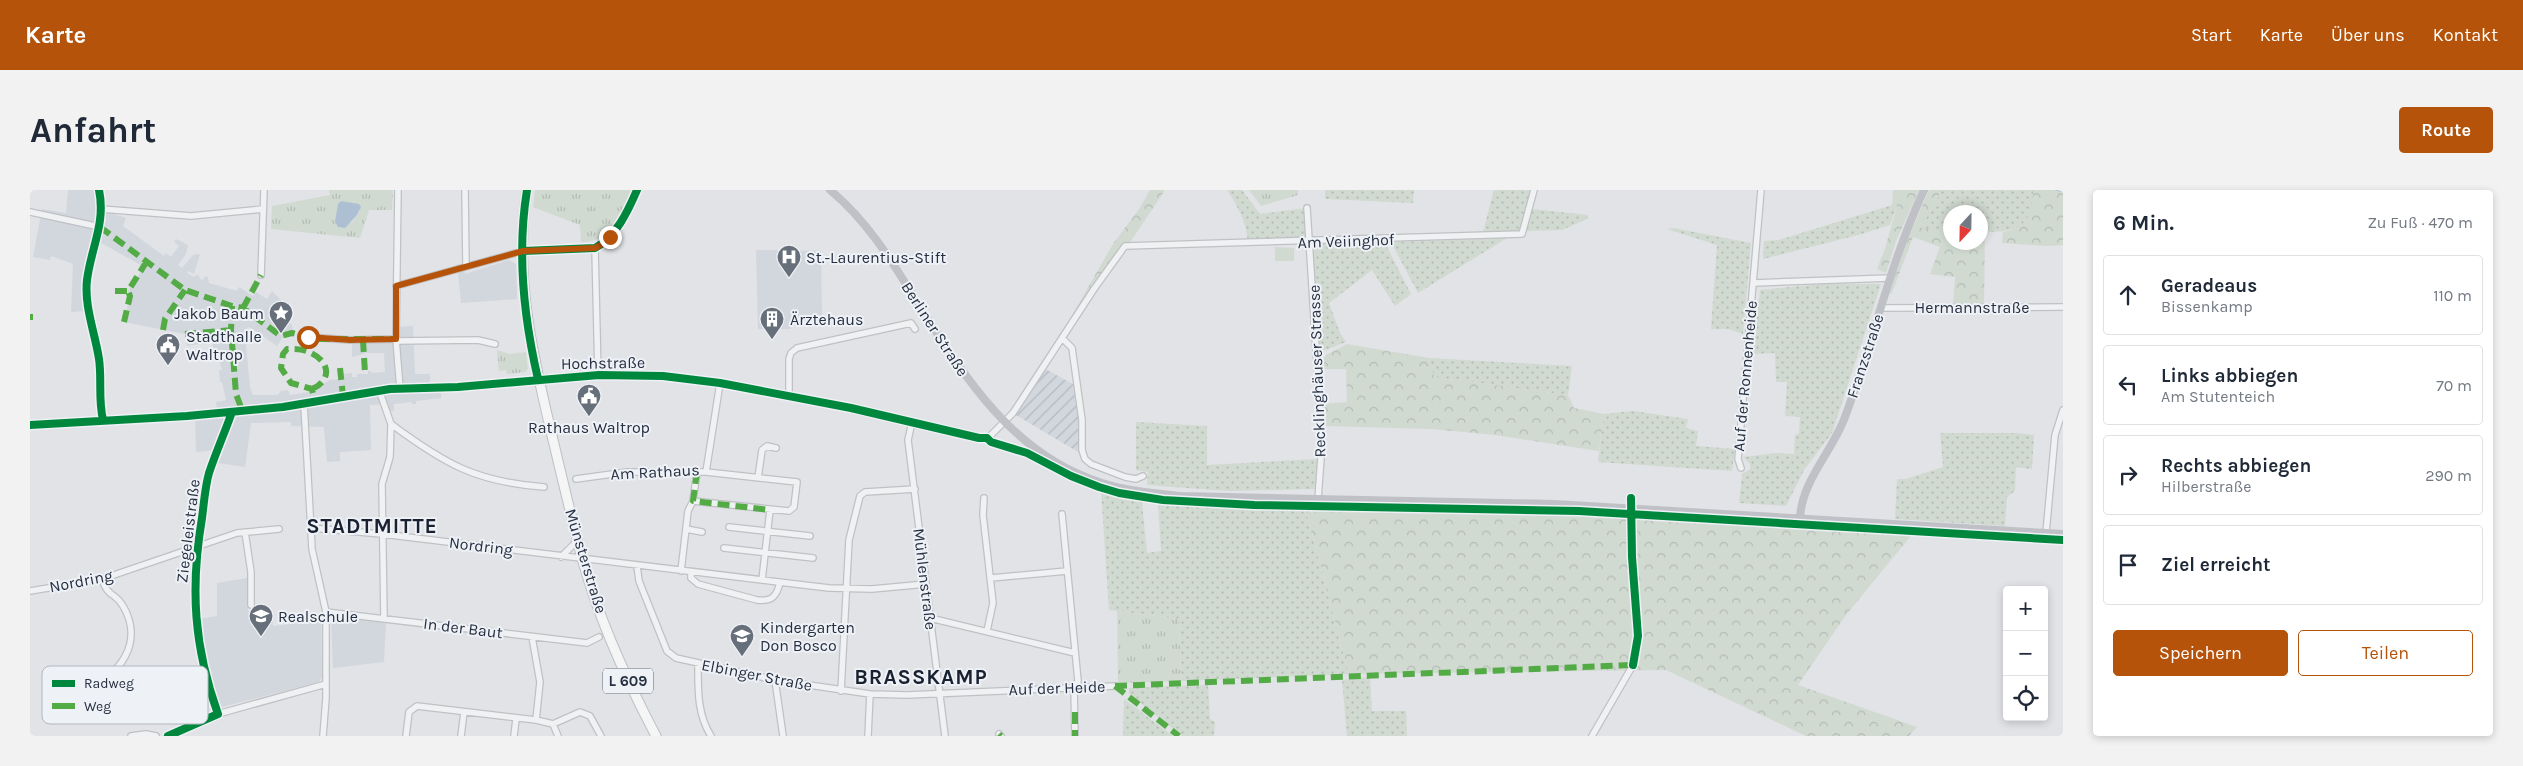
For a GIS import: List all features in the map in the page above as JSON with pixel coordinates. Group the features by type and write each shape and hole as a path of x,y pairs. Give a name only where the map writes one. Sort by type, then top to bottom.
{"main road":[{"path":"99,190 100,227 87,286 99,360 99,404 103,420"},
{"name":"L 609","path":"527,190 523,251 528,325 538,379"},
{"name":"Berliner Straße","path":"830,190 844,202 877,240 974,389 1004,422"},
{"name":"Franzstraße","path":"1800,518 1800,508 1814,473 1844,420 1905,232 1924,190"},
{"name":"Münsterstraße","path":"538,379 582,560 623,670 656,736"},
{"path":"1004,422 1042,452 1100,482 1117,487 1181,496 1554,504 2063,534"}],"street":[{"path":"261,275 264,190"},
{"path":"398,190 396,340 400,389"},
{"path":"465,190 466,266"},
{"path":"396,286 523,251 595,248 606,242 615,230 637,190"},
{"name":"Am Veiinghof","path":"1062,338 1125,246 1311,242 1522,234 1534,190"},
{"name":"Auf der Ronnenheide","path":"1741,468 1738,459 1761,190"},
{"name":"Recklinghäuser Strasse","path":"1307,208 1311,242 1322,444 1318,499"},
{"path":"101,210 190,216 263,209"},
{"path":"30,212 100,227"},
{"path":"595,248 598,375"},
{"name":"Auf der Ronnenheide","path":"1754,283 1890,278"},
{"name":"Hermannstraße","path":"1880,308 2063,307"},
{"path":"789,395 789,359 791,353 797,348 911,323 915,329"},
{"path":"308,337 350,340 478,340 495,344"},
{"path":"912,422 979,438 987,438 1013,413 1062,338 1072,348 1082,420 1082,450 1085,460 1102,469 1126,477 1136,479 1143,476"},
{"name":"Hochstraße","path":"30,425 103,420 122,421 232,412 304,404 379,390 458,387 598,375 663,376 720,383 789,395 912,422"},
{"name":"Am Rathaus","path":"576,479 627,472 706,472 720,383"},
{"path":"379,390 391,424 390,457 382,484 384,619"},
{"path":"304,404 312,549 326,612 326,684 323,736"},
{"path":"2046,533 2055,435 2063,410"},
{"name":"Ziegeleistraße","path":"204,666 195,624 194,589 197,546 209,474 232,412"},
{"name":"Mühlenstraße","path":"912,422 908,440 945,736"},
{"path":"391,424 430,453 475,476 515,485 544,487"},
{"path":"987,438 990,442 1028,453"},
{"path":"758,478 762,450 767,446 776,448"},
{"path":"681,571 688,511 693,501 697,472"},
{"path":"693,501 770,510 789,511 794,507 797,482 706,472"},
{"path":"841,691 848,589 849,540 862,494 914,489"},
{"path":"984,498 983,515 993,603 987,632"},
{"path":"762,580 770,510"},
{"path":"1062,514 1078,681 1074,687 1075,736"},
{"path":"729,527 810,536"},
{"name":"Nordring","path":"311,528 382,534 582,560 848,589 926,584"},
{"name":"Nordring","path":"30,591 102,579 197,546 245,532 279,529"},
{"path":"686,530 702,532"},
{"path":"245,532 251,572 251,605"},
{"path":"562,557 578,540"},
{"path":"724,548 813,558"},
{"name":"Elbinger Straße","path":"637,566 639,581 667,651 676,658 775,680 841,691 907,695 939,692"},
{"path":"991,578 1067,571"},
{"path":"690,572 691,578 698,584 765,601 774,598 778,592 780,582"},
{"path":"102,579 105,590 122,603 131,623 129,644 124,660 119,666"},
{"name":"In der Baut","path":"326,612 587,643 599,637"},
{"path":"930,618 1075,653"},
{"path":"532,637 540,682 536,720"},
{"path":"698,664 698,697 703,724 710,736"},
{"path":"1592,736 1633,666"},
{"path":"775,680 783,736"},
{"path":"208,718 326,684"},
{"name":"Ziegeleistraße","path":"208,686 218,714"},
{"name":"Auf der Heide","path":"939,692 1115,686"},
{"path":"868,736 870,694"},
{"path":"406,736 409,712 417,706 536,720 553,724 580,712 590,716 601,736"},
{"path":"461,736 464,712"},
{"path":"514,736 516,719"},
{"path":"168,736 195,724"},
{"path":"553,724 558,736"},
{"path":"131,736 146,734 156,736"}],"shaded area":[{"path":"68,190 97,190 101,210 126,218 123,226 164,256 166,253 171,257 179,246 174,242 176,239 188,245 186,254 178,265 182,268 193,255 200,254 194,274 188,271 187,273 194,277 197,274 202,281 205,276 208,277 209,283 237,291 239,287 253,296 256,292 267,299 272,291 280,299 293,329 285,333 277,346 253,329 248,327 246,332 248,333 246,346 250,388 253,395 278,395 281,391 288,390 290,395 309,392 330,380 339,379 343,374 352,373 352,377 357,377 357,374 368,374 368,371 372,373 385,372 384,353 367,353 352,357 352,341 394,340 394,327 413,326 415,374 430,374 430,385 441,391 441,398 416,401 416,404 412,404 412,402 394,404 394,411 389,411 389,404 370,405 371,450 340,452 340,461 327,462 324,427 291,426 291,422 251,423 245,467 218,463 222,454 214,450 196,452 195,411 217,409 216,402 226,400 222,382 220,382 219,370 222,370 217,351 214,351 212,342 187,346 185,334 124,322 130,296 128,291 144,267 98,241 83,287 85,311 71,312 73,264 51,256 50,260 33,257 42,209 66,213"},
{"name":"St.-Laurentius-Stift","path":"756,250 821,251 822,320 791,321 791,329 758,329"},
{"path":"509,260 516,264 517,299 461,303 458,272 464,270 465,274"},
{"path":"1044,368 1078,387 1083,455 1016,415"},
{"name":"Realschule","path":"247,578 248,611 271,608 273,626 300,623 321,613 322,677 319,682 222,707 217,701 209,673 199,619 217,616 217,583"},
{"path":"331,617 386,623 384,662 333,668"}],"green space":[{"path":"329,190 393,190 392,210 369,210 360,238 271,229 272,206 330,195","holes":["340,202 360,211 352,222 336,225"]},
{"path":"535,190 636,190 622,217 609,232 591,241 581,242 580,225 533,207"},
{"path":"1150,190 1165,190 1129,244 1072,320 1071,317 1113,244 1139,209"},
{"path":"1227,190 1242,190 1260,214 1306,208 1308,240 1248,242 1241,214"},
{"path":"1249,190 1298,190 1298,195 1261,206"},
{"path":"1325,190 1414,190 1413,203 1325,199"},
{"path":"1494,190 1533,190 1520,232 1483,232"},
{"path":"1893,190 1919,190 1896,241 1886,273 1877,269 1885,249 1897,205 1892,205"},
{"path":"1929,190 1942,190 1921,228 1943,230 1943,250 1985,250 1984,305 1953,306 1955,277 1930,274 1940,247 1913,237 1892,293 1889,294 1909,236"},
{"path":"1942,190 2034,190 2033,207 2028,218 2011,230 1988,232 1988,205 1943,205 1943,231 1920,229"},
{"path":"2034,190 2053,190 2063,193 2063,245 2047,246 2002,243 2003,232 2019,226 2028,218"},
{"path":"1897,205 1890,225 1763,259 1764,241 1779,240"},
{"path":"1531,209 1588,215 1587,219 1562,230 1525,231"},
{"path":"1673,228 1751,243 1743,334 1728,329 1711,329 1717,245 1667,229"},
{"path":"1507,238 1418,293 1393,246 1393,242"},
{"path":"1385,243 1411,294 1395,306 1372,270 1329,303 1340,333 1346,342 1323,351 1319,348 1313,248 1316,244"},
{"path":"1275,247 1294,248 1294,261 1275,261"},
{"path":"1822,284 1881,284 1832,433 1804,470 1786,506 1739,503 1742,474 1750,469 1750,464 1743,457 1777,453 1794,454 1795,435 1799,434 1800,417 1785,416 1787,382 1776,382 1775,353 1753,354 1760,290"},
{"path":"1347,344 1429,358 1434,377 1568,395 1574,408 1604,414 1599,451 1495,435 1432,429 1323,426 1321,404 1347,402 1346,369 1318,369 1326,355"},
{"path":"497,350 510,354 526,352 528,369 525,372 507,374 506,370 499,371"},
{"path":"1429,358 1572,366 1568,395 1433,377"},
{"path":"1633,411 1688,419 1686,428 1698,431 1696,446 1735,449 1732,471 1598,462 1604,414"},
{"path":"1136,422 1207,426 1207,465 1318,459 1316,489 1228,491 1147,485 1148,472 1136,470"},
{"path":"1940,433 2016,433 2034,435 2032,469 2016,467 2015,491 2007,497 2005,526 1895,519 1897,479 1906,479 1943,467"},
{"path":"1101,491 1142,502 1147,553 1161,551 1158,503 1305,507 1349,674 1181,681 1179,619 1109,610"},
{"path":"1305,507 1579,514 1914,532 1846,615 1798,685 1917,727 1909,736 1806,736 1666,670 1349,674"},
{"path":"1117,611 1179,619 1181,681 1118,683"},
{"path":"1370,677 1372,711 1406,711 1407,736 1347,736 1342,680"},
{"path":"1208,685 1210,719 1215,722 1214,736 1182,736 1129,694 1129,688"},
{"path":"1124,699 1173,736 1123,736"}],"water":[{"path":"341,201 359,204 361,207 357,215 345,228 338,227 335,222 338,204"}],"waterway":[{"path":"2055,190 2063,192"}],"marked path":[{"path":"100,227 185,290 243,308 281,336 292,333 314,339 396,339"},
{"path":"115,291 128,291 147,261"},
{"path":"243,308 261,275"},
{"path":"163,330 165,319 185,290"},
{"path":"124,322 130,296 128,291"},
{"path":"232,306 231,330 236,394 242,410"},
{"path":"185,334 231,330"},
{"path":"363,340 365,373"},
{"path":"312,389 323,381 325,376 326,371 322,361 306,351 287,349 283,354 281,368 291,383 312,389 315,402"},
{"path":"340,368 343,396"},
{"path":"697,472 693,501 770,510"},
{"path":"1115,686 1633,665 1633,662"},
{"path":"1115,686 1179,736"},
{"path":"1075,712 1075,736"}],"cycle path":[{"path":"99,190 101,213 86,290 88,310 99,359 103,420"},
{"path":"527,190 522,261 529,333 538,379"},
{"path":"523,251 595,248 615,230 625,215 637,190"},
{"path":"30,425 187,416 283,407 390,389 458,387 599,375 663,376 720,383 851,408 979,438 987,438 991,442 1027,453 1071,476 1099,487 1119,493 1163,500 1254,505 1579,511 2063,540"},
{"path":"204,666 196,618 195,594 198,544 208,478 232,412"},
{"path":"1631,498 1632,557 1638,636 1633,665"},
{"path":"208,681 218,714 208,718"},
{"path":"168,736 195,724"}],"place":[{"name":"St.-Laurentius-Stift","path":"789,278"},
{"name":"Jakob Baum","path":"281,334"},
{"name":"Ärztehaus","path":"772,340"},
{"name":"Stadthalle Waltrop","path":"168,366"},
{"name":"Rathaus Waltrop","path":"589,417"},
{"name":"Realschule","path":"261,637"},
{"name":"Kindergarten Don Bosco","path":"742,657"}],"district":[{"name":"STADTMITTE","path":"372,526"},
{"name":"BRASSKAMP","path":"921,677"}],"route":[{"path":"308,337 314,339 350,340 396,339 396,286 523,251 595,248 606,242 610,237"}]}
